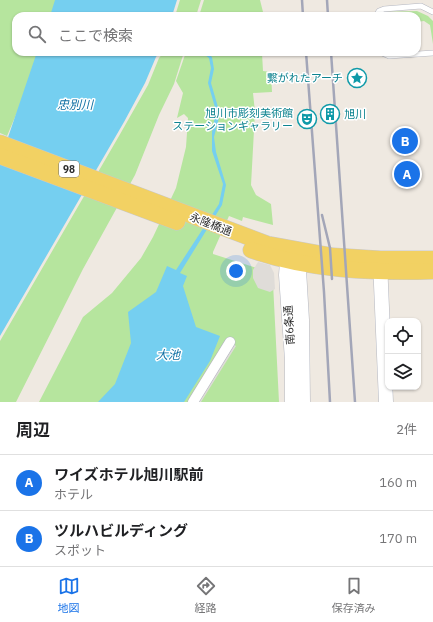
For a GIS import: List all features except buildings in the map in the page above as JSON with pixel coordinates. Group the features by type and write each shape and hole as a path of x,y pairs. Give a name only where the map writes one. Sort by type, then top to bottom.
{"main road":[{"name":"永隆橋通","path":"0,142 158,209 223,234 267,244 293,256 433,271"},
{"name":"永隆橋通","path":"0,156 135,200"},
{"name":"永隆橋通","path":"381,265 433,259"}],"street":[{"name":"南6条通","path":"292,402 293,256"},
{"name":"南6条通","path":"293,256 303,402"},
{"path":"381,265 386,402"},
{"path":"193,402 230,342"}],"lane":[{"path":"378,12 384,9 421,6 433,12"},
{"path":"421,54 433,53"}],"green space":[{"path":"0,0 57,0 53,12 12,12 12,56 39,56 32,77 7,136 0,133"},
{"path":"180,0 201,0 197,12 176,12"},
{"path":"204,0 260,0 263,12 200,12"},
{"path":"417,11 419,12 385,12"},
{"path":"421,13 428,16 433,21 433,44 430,25 424,21 421,21"},
{"path":"161,56 183,56 174,84 159,115 135,175 83,269 16,402 0,402 0,341 148,85"},
{"path":"185,56 262,56 263,71 271,72 272,92 253,93 255,112 251,185 256,195 271,204 273,225 243,217 242,221 229,216 213,254 263,270 273,283 279,402 39,402 83,317 112,293 141,258 153,237 176,188 186,147 188,118 184,114 177,118 183,93 176,81"}],"shaded area":[{"path":"258,262 270,265 274,273 275,289 270,292 258,288 253,278 253,270"},
{"path":"227,340 236,346 201,402 188,402"}],"water":[{"path":"55,0 177,0 173,12 51,12"},
{"name":"忠別川","path":"36,56 157,56 145,83 124,122 0,336 0,161"},
{"name":"大池","path":"206,56 212,57 214,69 211,83 220,114 214,137 216,152 226,185 222,205 180,273 187,276 183,286 196,327 220,336 210,361 184,402 98,402 115,384 131,343 128,312 156,292 167,266 176,270 219,204 223,184 212,151 212,132 216,111 208,83 211,68 209,58"}],"railway":[{"path":"302,0 303,12"},
{"path":"327,0 328,12"},
{"path":"306,56 324,292 330,402"},
{"path":"331,56 355,402"},
{"path":"322,215 330,248 332,279"}],"place":[{"name":"繋がれたアーチ","path":"357,78"},
{"name":"旭川","path":"330,114"},
{"name":"旭川市彫刻美術館 ステーションギャラリー","path":"307,119"},
{"name":"ツルハビルディング","path":"405,141"},
{"name":"ワイズホテル旭川駅前","path":"407,174"}]}
